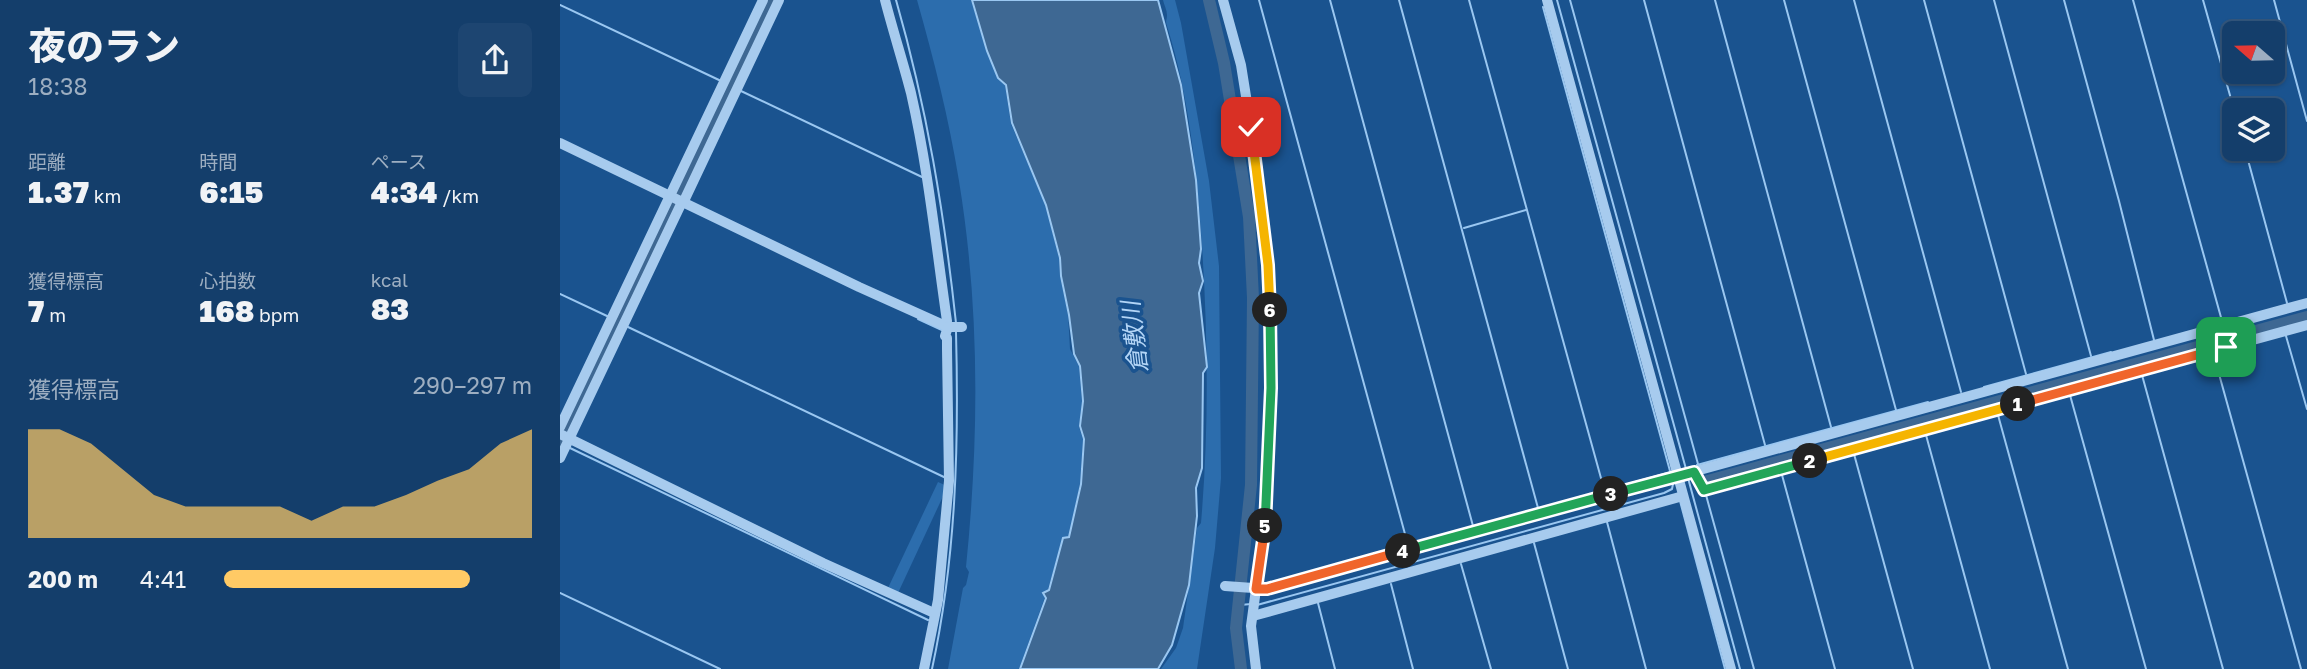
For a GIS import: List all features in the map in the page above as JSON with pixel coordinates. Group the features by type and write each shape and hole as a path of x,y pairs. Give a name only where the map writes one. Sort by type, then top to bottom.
{"street":[{"path":"564,440 733,81 763,0"},
{"path":"564,440 733,81 779,0"},
{"path":"885,0 917,124 947,321 951,329 949,479 938,600 924,669"},
{"path":"1223,0 1241,65 1251,127 1268,265 1270,305 1272,366 1268,482 1251,626 1256,669"},
{"path":"1546,0 1686,474 1683,496 1731,669"},
{"path":"560,143 678,202 951,329"},
{"path":"1229,586 1267,589 2307,303"},
{"path":"1686,474 1704,490 2307,325"},
{"path":"564,440 934,619"},
{"path":"1253,609 1683,496"}],"shaded area":[{"path":"917,0 971,0 987,51 998,78 1005,85 1011,124 1046,206 1059,258 1068,314 1070,349 1079,366 1082,402 1079,427 1083,439 1080,484 1069,537 1063,538 1019,669 948,669 963,588 969,572 966,567 975,422 974,326 966,229 955,158 941,90"},
{"path":"1163,0 1175,0 1181,23 1209,181 1219,266 1221,478 1215,548 1197,669 1161,669 1176,648 1183,628 1197,528 1201,523 1207,384 1204,281 1195,162 1181,80 1166,24 1167,13"},
{"path":"938,482 947,486 945,492 898,593 888,588"}],"water":[{"name":"倉敷川","path":"972,0 1158,0 1181,85 1196,180 1201,249 1199,263 1203,281 1199,293 1207,367 1203,373 1202,468 1196,488 1197,516 1189,585 1172,645 1158,669 1020,669 1046,598 1043,593 1049,590 1063,538 1069,537 1081,484 1084,439 1080,426 1083,401 1080,366 1074,354 1060,258 1046,205 1012,123 1006,85 998,78 987,51"}],"waterway":[{"path":"560,446 773,0"},
{"path":"896,0 917,80 933,160 956,323"},
{"path":"1209,0 1224,63 1249,217 1253,298 1251,485 1236,628 1241,669"},
{"path":"1259,0 1408,545"},
{"path":"1330,0 1473,526"},
{"path":"1399,0 1538,508"},
{"path":"1469,0 1604,489"},
{"path":"1557,0 1686,469"},
{"path":"1570,0 1698,464"},
{"path":"1644,0 1765,445"},
{"path":"1715,0 1831,427"},
{"path":"1784,0 1896,410"},
{"path":"1854,0 1961,392"},
{"path":"1924,0 2026,374"},
{"path":"1994,0 2091,356"},
{"path":"2064,0 2154,340"},
{"path":"2133,0 2222,321"},
{"path":"2203,0 2231,98"},
{"path":"2274,0 2307,121"},
{"path":"560,5 719,80"},
{"path":"1543,7 1670,471"},
{"path":"741,91 922,177"},
{"path":"2248,161 2287,303"},
{"path":"1464,228 1526,210"},
{"path":"560,294 607,316"},
{"path":"1704,482 2307,317"},
{"path":"918,319 944,331"},
{"path":"628,327 946,478"},
{"path":"932,669 946,586 954,502 956,332"},
{"path":"2286,336 2307,409"},
{"path":"1984,387 2111,352"},
{"path":"2214,356 2301,669"},
{"path":"2142,375 2223,669"},
{"path":"2070,395 2146,669"},
{"path":"1697,465 1928,402"},
{"path":"1998,415 2068,669"},
{"path":"1926,435 1990,669"},
{"path":"570,448 928,620"},
{"path":"1854,454 1913,669"},
{"path":"1430,539 1671,472"},
{"path":"1782,475 1835,669"},
{"path":"1688,478 1740,669"},
{"path":"1257,605 1664,493 1672,489 1673,484"},
{"path":"1706,495 1754,669"},
{"path":"1680,501 1725,669"},
{"path":"1607,522 1646,669"},
{"path":"1534,543 1568,669"},
{"path":"1461,564 1491,669"},
{"path":"1391,584 1413,669"},
{"path":"560,593 720,669"},
{"path":"1318,603 1335,669"},
{"path":"1240,605 1251,604"}],"route":[{"path":"1251,127 1268,265 1272,345 1268,482 1256,589 1267,589 1694,472 1704,490 2226,347"}]}
